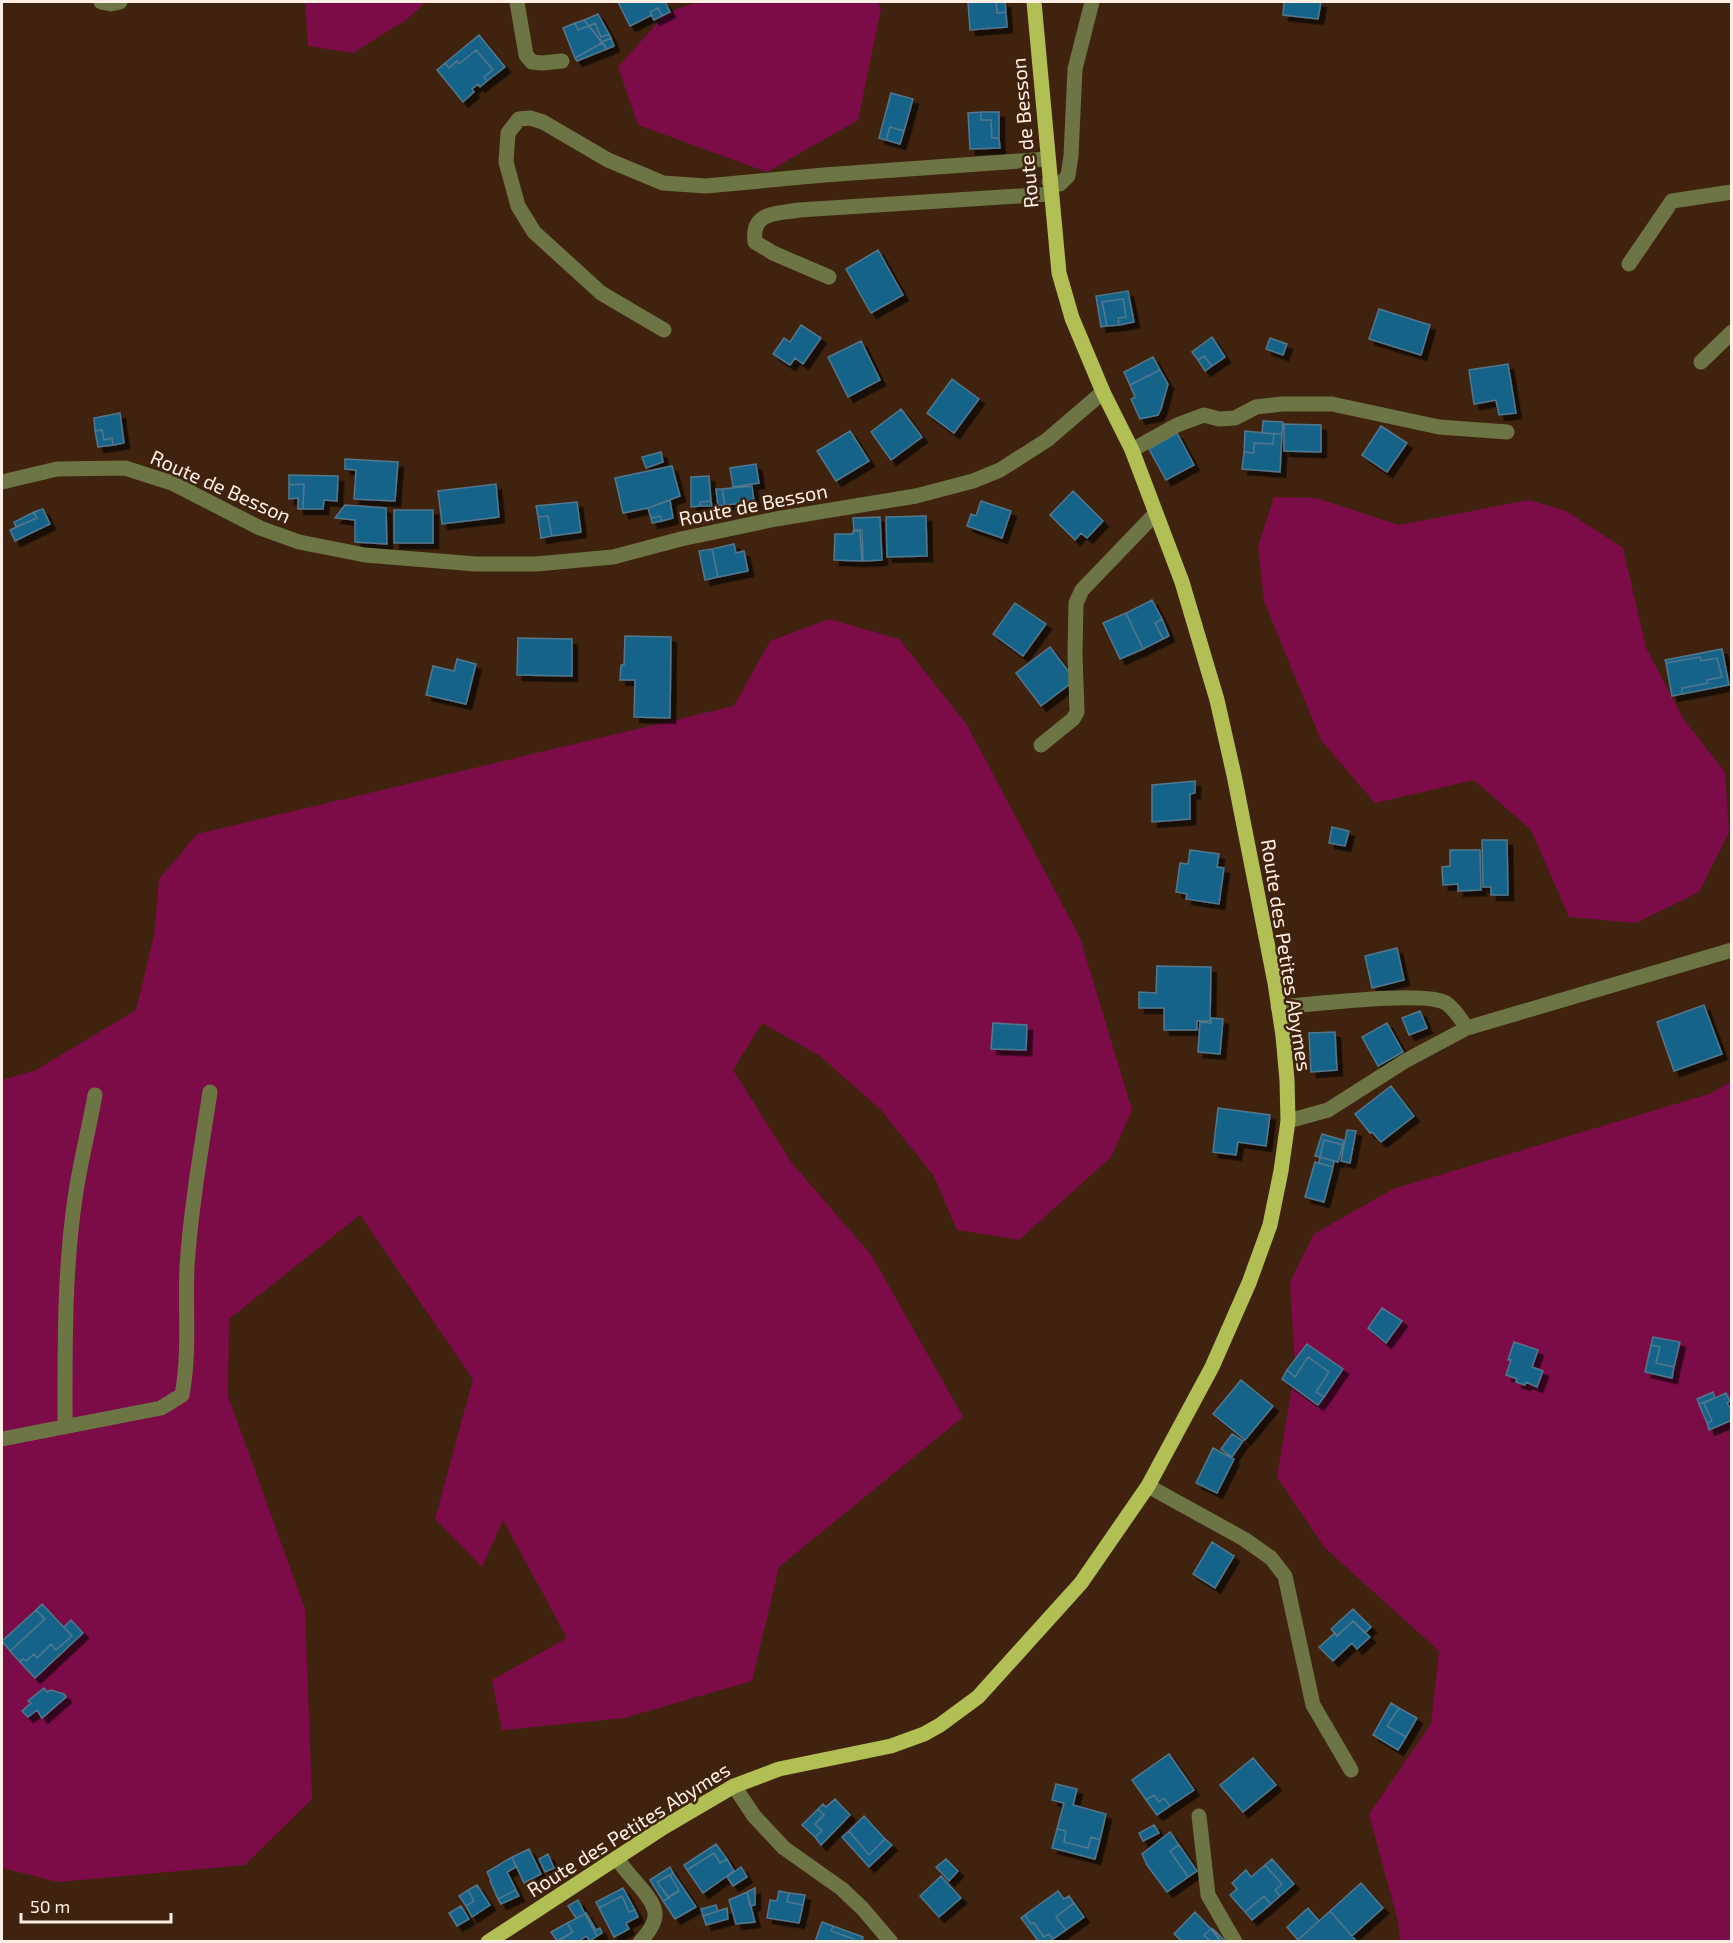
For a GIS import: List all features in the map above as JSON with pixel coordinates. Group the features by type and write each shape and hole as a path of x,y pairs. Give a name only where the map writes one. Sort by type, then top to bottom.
{"main road":[{"name":"Route de Besson","path":"1034,2 1059,273 1072,318 1103,392"},
{"name":"Route des Petites Abymes","path":"488,1941 664,1827 734,1786 779,1768 891,1746 924,1734 978,1697 1081,1583 1148,1486 1212,1367 1250,1283 1270,1225 1281,1171 1287,1121 1287,1080 1283,1036 1240,807 1217,700 1182,582 1132,450 1103,392"}],"street":[{"path":"101,2 111,4 120,2"},
{"path":"517,2 526,55 532,62 562,62"},
{"path":"829,277 773,253 755,242 754,232 757,223 765,216 799,210 1050,188 1060,184 1068,176 1075,69 1092,2"},
{"path":"664,330 601,293 534,232 518,206 506,162 508,133 519,119 530,118 543,122 608,160 663,183 706,186 1048,159"},
{"path":"1629,264 1672,201 1731,192"},
{"path":"1701,362 1731,332"},
{"name":"Route de Besson","path":"2,482 57,469 126,468 172,483 260,528 299,542 365,555 476,564 537,564 613,557 681,539 776,519 916,496 973,481 1000,470 1047,440 1103,392"},
{"path":"1132,450 1177,425 1204,415 1219,419 1235,418 1256,407 1282,404 1332,404 1439,427 1507,432"},
{"path":"1041,745 1073,719 1077,712 1076,603 1082,590 1156,513"},
{"path":"1287,1121 1328,1110 1405,1060 1467,1028 1731,950"},
{"path":"1278,1007 1376,999 1423,998 1446,1003 1467,1028"},
{"path":"2,1439 161,1408 182,1395 186,1372 188,1257 210,1092"},
{"path":"65,1426 65,1335 70,1245 75,1198 95,1095"},
{"path":"1148,1486 1244,1539 1271,1558 1285,1576 1313,1705 1351,1770"},
{"path":"734,1786 754,1816 784,1848 842,1889 891,1941"},
{"path":"1199,1816 1208,1895 1235,1941"},
{"path":"616,1858 654,1905 655,1918 650,1931 640,1941"}],"shaded area":[{"path":"305,2 426,2 406,20 353,53 308,46"},
{"path":"697,2 877,2 881,9 858,120 767,172 638,125 618,67 666,13"},
{"path":"1274,497 1316,498 1399,525 1529,500 1566,511 1623,548 1646,648 1684,720 1725,772 1729,832 1699,892 1636,923 1569,917 1531,830 1474,780 1375,803 1321,740 1264,601 1258,546"},
{"path":"829,619 899,639 967,725 1080,938 1132,1110 1111,1157 1019,1240 957,1230 934,1176 880,1109 820,1056 762,1023 733,1070 791,1162 872,1256 963,1417 779,1567 752,1681 624,1718 502,1730 492,1680 567,1638 503,1520 482,1567 435,1519 473,1379 360,1215 229,1319 228,1396 305,1609 312,1799 245,1865 58,1882 2,1868 2,1080 36,1070 136,1010 154,935 159,879 197,834 734,706 770,641"},
{"path":"1731,1081 1731,1941 1400,1941 1398,1922 1369,1814 1431,1724 1439,1651 1325,1548 1277,1477 1295,1367 1290,1282 1314,1234 1393,1189 1712,1093"}],"building":[{"path":"618,2 665,2 670,12 662,16 658,8 650,12 652,15 630,26"},
{"path":"968,2 996,2 997,13 1006,12 1007,27 970,30"},
{"path":"996,2 1005,2 1006,12 997,13"},
{"path":"1284,2 1321,2 1318,19 1283,15"},
{"path":"658,8 662,16 654,20 650,12"},
{"path":"598,14 609,34 601,37 595,23 589,26 584,20"},
{"path":"584,20 589,26 578,30 575,23"},
{"path":"575,23 578,30 589,26 602,43 575,58 563,28"},
{"path":"595,23 601,37 609,34 611,38 602,42 589,26"},
{"path":"479,35 505,67 487,81 484,77 493,70 476,50 459,64 457,61 449,68 445,63"},
{"path":"611,38 614,46 607,49 602,42"},
{"path":"602,43 607,49 577,61 575,58"},
{"path":"476,50 493,70 484,77 487,81 480,87 478,84 472,89 474,92 463,102 437,70 445,63 449,68 457,61 459,64"},
{"path":"891,93 913,99 904,131 890,127 886,140 879,138"},
{"path":"981,112 999,112 999,138 992,138 991,120 981,120"},
{"path":"981,112 981,120 991,120 992,138 999,138 1000,148 970,149 968,113"},
{"path":"890,127 904,131 900,144 886,140"},
{"path":"878,250 903,295 871,313 846,269"},
{"path":"1128,291 1134,322 1119,325 1118,318 1126,317 1123,299 1102,302 1107,326 1101,327 1096,296"},
{"path":"1123,299 1126,317 1118,318 1119,325 1107,326 1102,302"},
{"path":"1379,309 1430,325 1421,355 1369,339"},
{"path":"801,325 821,338 803,364 795,358 790,365 773,354 784,338 790,342"},
{"path":"1212,337 1225,357 1212,366 1204,356 1198,360 1192,352"},
{"path":"1270,338 1287,344 1283,355 1266,349"},
{"path":"861,341 880,380 848,397 828,357"},
{"path":"1204,356 1212,366 1205,371 1198,360"},
{"path":"1153,357 1160,370 1130,385 1124,372"},
{"path":"1508,364 1516,413 1499,415 1496,400 1474,404 1469,370"},
{"path":"1160,370 1168,384 1161,409 1158,415 1140,419 1131,399 1135,397 1130,385"},
{"path":"952,379 979,399 954,433 927,413"},
{"path":"901,409 922,437 891,460 871,432"},
{"path":"120,413 124,443 113,445 112,438 104,440 102,430 95,431 94,418"},
{"path":"1263,421 1283,422 1282,434 1262,433"},
{"path":"1284,424 1321,425 1321,452 1284,451"},
{"path":"1381,426 1407,443 1387,472 1362,455"},
{"path":"102,430 104,440 112,438 113,445 98,447 95,431"},
{"path":"850,431 869,461 836,481 817,451"},
{"path":"1245,431 1274,434 1273,444 1254,443 1254,453 1244,452"},
{"path":"1177,433 1194,465 1166,480 1149,449"},
{"path":"1274,434 1282,434 1280,472 1242,469 1244,452 1254,453 1254,443 1273,444"},
{"path":"661,452 663,462 646,468 642,457"},
{"path":"345,459 398,462 395,501 354,499 356,470 345,469"},
{"path":"756,464 759,483 733,487 730,468"},
{"path":"672,466 680,496 648,508 623,513 615,478"},
{"path":"289,475 338,476 337,501 324,500 323,509 303,509 304,484 289,485"},
{"path":"709,476 711,501 700,502 700,506 691,507 691,477"},
{"path":"304,484 303,509 298,509 298,498 289,499 289,485"},
{"path":"496,484 499,517 442,524 438,491"},
{"path":"752,486 754,502 725,505 722,489"},
{"path":"716,489 722,489 725,505 718,506"},
{"path":"1073,491 1103,521 1087,538 1081,533 1075,540 1050,515"},
{"path":"670,500 673,518 662,521 660,516 651,518 648,508"},
{"path":"711,501 712,506 700,506 700,502"},
{"path":"981,501 1011,511 1002,538 967,526 971,514 976,516"},
{"path":"577,502 581,532 552,536 548,516 538,517 536,506"},
{"path":"345,505 386,508 387,544 355,542 355,520 335,518"},
{"path":"43,509 50,524 15,541 10,530 37,518 34,512"},
{"path":"394,510 433,510 433,543 394,543"},
{"path":"34,512 37,518 16,527 14,522"},
{"path":"548,516 552,536 541,538 538,517"},
{"path":"660,516 662,521 652,523 651,518"},
{"path":"926,516 927,556 887,557 886,517"},
{"path":"880,517 882,560 863,561 862,530 854,530 853,518"},
{"path":"853,531 860,531 862,561 834,560 835,534 853,534"},
{"path":"734,544 736,553 744,551 748,571 718,577 712,549"},
{"path":"712,549 718,577 705,580 699,551"},
{"path":"1152,600 1162,619 1155,623 1163,639 1143,649 1126,613"},
{"path":"1015,603 1046,624 1023,656 993,634"},
{"path":"1126,613 1143,649 1120,659 1103,623"},
{"path":"1162,619 1169,636 1163,639 1155,623"},
{"path":"625,636 671,637 670,718 634,717 635,680 620,680 621,665 624,665"},
{"path":"518,638 572,639 572,676 517,675"},
{"path":"1050,647 1075,680 1041,706 1016,673"},
{"path":"1722,649 1729,685 1682,694 1682,688 1708,683 1707,680 1722,677 1717,658 1701,661 1700,657 1666,663 1665,660"},
{"path":"1700,657 1701,661 1717,658 1722,677 1707,680 1708,683 1682,688 1682,694 1672,696 1666,663"},
{"path":"457,659 476,664 466,704 426,695 433,666 454,671"},
{"path":"1195,781 1195,793 1190,794 1190,819 1152,822 1152,785"},
{"path":"1332,827 1349,831 1345,846 1329,843"},
{"path":"1482,840 1507,840 1508,895 1491,895 1491,887 1483,887"},
{"path":"1190,850 1219,854 1217,867 1224,868 1219,904 1186,899 1187,894 1176,892 1180,863 1188,864"},
{"path":"1450,850 1480,850 1481,890 1458,891 1458,884 1443,885 1442,867 1450,866"},
{"path":"1397,948 1404,980 1372,988 1365,956"},
{"path":"1157,966 1211,967 1210,1021 1197,1021 1197,1030 1164,1030 1164,1008 1139,1008 1139,992 1156,993"},
{"path":"1704,1005 1722,1054 1674,1071 1657,1022"},
{"path":"1420,1011 1427,1028 1409,1035 1402,1018"},
{"path":"1211,1018 1223,1019 1220,1054 1198,1052 1200,1022 1211,1023"},
{"path":"993,1023 1027,1025 1026,1050 991,1049"},
{"path":"1387,1023 1403,1052 1378,1066 1362,1037"},
{"path":"1335,1032 1337,1070 1311,1072 1309,1033"},
{"path":"1391,1086 1414,1116 1381,1142 1372,1132 1370,1133 1355,1114"},
{"path":"1218,1108 1270,1115 1266,1146 1238,1142 1236,1155 1213,1152"},
{"path":"1347,1130 1356,1131 1350,1163 1341,1161"},
{"path":"1322,1134 1343,1140 1343,1145 1324,1140 1320,1157 1315,1156"},
{"path":"1324,1140 1343,1145 1338,1162 1320,1157"},
{"path":"1320,1157 1334,1161 1333,1167 1319,1163"},
{"path":"1315,1162 1333,1167 1324,1202 1305,1197"},
{"path":"1382,1308 1402,1321 1386,1343 1368,1328"},
{"path":"1653,1337 1680,1342 1674,1367 1656,1363 1660,1347 1651,1345"},
{"path":"1514,1342 1538,1350 1532,1367 1543,1371 1537,1387 1526,1382 1525,1385 1516,1382 1517,1379 1506,1375"},
{"path":"1307,1344 1343,1369 1324,1397 1316,1392 1329,1372 1308,1357 1295,1377 1287,1370"},
{"path":"1651,1345 1660,1347 1656,1363 1674,1367 1672,1378 1645,1372"},
{"path":"1308,1357 1329,1372 1316,1392 1324,1397 1318,1405 1282,1379 1287,1370 1295,1377"},
{"path":"1241,1380 1273,1406 1245,1440 1213,1414"},
{"path":"1713,1392 1715,1398 1699,1404 1697,1399"},
{"path":"1726,1393 1730,1401 1727,1403 1732,1411 1732,1420 1709,1430 1707,1423 1712,1421 1704,1403"},
{"path":"1704,1403 1712,1421 1707,1423 1699,1404"},
{"path":"1232,1434 1243,1441 1232,1457 1221,1449"},
{"path":"1213,1448 1234,1459 1217,1493 1196,1483"},
{"path":"1212,1542 1234,1556 1215,1588 1193,1574"},
{"path":"42,1604 72,1636 56,1650 51,1644 37,1658 34,1654 26,1661 23,1659 20,1662 10,1651 45,1619 36,1610"},
{"path":"1353,1609 1371,1627 1365,1633 1353,1621 1337,1636 1331,1629"},
{"path":"36,1610 45,1619 10,1651 2,1641"},
{"path":"71,1620 83,1633 35,1678 20,1662 23,1659 26,1661 34,1654 37,1658 51,1644 56,1650 72,1636 64,1627"},
{"path":"1353,1621 1370,1637 1357,1649 1352,1643 1333,1661 1319,1647 1335,1633 1337,1636"},
{"path":"44,1688 47,1692 51,1690 64,1694 66,1697 42,1718 37,1710 28,1717 22,1711 31,1703 28,1701"},
{"path":"1391,1703 1399,1708 1387,1726 1406,1737 1398,1750 1373,1735"},
{"path":"1399,1708 1417,1718 1406,1737 1387,1726"},
{"path":"1169,1754 1194,1790 1170,1806 1164,1798 1159,1802 1154,1795 1146,1800 1132,1780"},
{"path":"1253,1758 1276,1785 1243,1812 1220,1785"},
{"path":"1056,1784 1077,1789 1073,1805 1106,1814 1100,1840 1091,1837 1088,1848 1064,1842 1066,1831 1057,1829 1064,1803 1052,1800"},
{"path":"1154,1795 1159,1802 1164,1798 1170,1806 1157,1815 1146,1800"},
{"path":"835,1799 850,1815 821,1845 815,1837 822,1831 815,1824 824,1815 818,1809 823,1804 826,1807"},
{"path":"818,1809 824,1815 815,1824 822,1831 815,1837 802,1825"},
{"path":"864,1816 885,1839 869,1855 849,1831"},
{"path":"1154,1825 1159,1833 1143,1841 1139,1833"},
{"path":"1057,1829 1066,1831 1064,1842 1088,1848 1091,1837 1100,1840 1095,1859 1052,1848"},
{"path":"849,1831 869,1855 885,1839 892,1845 869,1867 842,1837"},
{"path":"1170,1832 1179,1845 1170,1851 1188,1877 1167,1892 1147,1865 1142,1854"},
{"path":"716,1844 727,1859 720,1863 714,1853 687,1870 684,1865"},
{"path":"1179,1845 1197,1871 1188,1877 1170,1851"},
{"path":"529,1849 541,1874 524,1883 512,1857"},
{"path":"714,1853 720,1863 727,1859 734,1871 703,1893 687,1870"},
{"path":"548,1854 554,1868 545,1872 539,1859"},
{"path":"512,1857 516,1867 507,1872 516,1890 498,1899 487,1872"},
{"path":"946,1859 958,1871 949,1881 936,1867"},
{"path":"1272,1859 1294,1884 1280,1896 1275,1890 1282,1884 1265,1865"},
{"path":"1265,1865 1282,1884 1275,1890 1280,1896 1271,1904 1264,1896 1245,1912 1230,1895 1237,1889 1232,1883 1246,1870 1251,1877"},
{"path":"670,1867 673,1873 657,1882 669,1898 663,1901 650,1880"},
{"path":"741,1867 747,1877 733,1886 727,1877"},
{"path":"673,1873 696,1907 675,1919 663,1901 679,1891 670,1875"},
{"path":"670,1875 679,1891 668,1897 657,1882"},
{"path":"941,1876 961,1898 939,1917 920,1896"},
{"path":"1361,1883 1383,1908 1352,1936 1330,1911"},
{"path":"477,1885 490,1905 472,1917 466,1906 474,1901 468,1890"},
{"path":"623,1888 635,1910 629,1912 622,1896 599,1908 596,1902"},
{"path":"755,1888 755,1905 750,1906 747,1892"},
{"path":"468,1890 474,1901 466,1906 459,1896"},
{"path":"516,1890 519,1896 501,1904 498,1899"},
{"path":"779,1891 789,1893 787,1902 803,1905 799,1923 767,1918 770,1900 777,1901"},
{"path":"1058,1891 1064,1899 1069,1896 1074,1903 1056,1917 1066,1930 1053,1939 1049,1934 1044,1937 1025,1915"},
{"path":"747,1892 755,1922 736,1924 729,1900"},
{"path":"789,1893 805,1895 803,1905 787,1902"},
{"path":"622,1896 629,1912 635,1910 638,1917 626,1923 629,1929 614,1937 599,1908"},
{"path":"1264,1896 1271,1904 1252,1920 1245,1912"},
{"path":"578,1900 585,1914 576,1918 568,1906"},
{"path":"1074,1903 1084,1917 1066,1930 1056,1917"},
{"path":"716,1905 718,1911 703,1916 701,1909"},
{"path":"461,1906 469,1919 457,1926 449,1913"},
{"path":"727,1908 728,1919 706,1925 703,1916"},
{"path":"1308,1908 1319,1921 1298,1940 1287,1927"},
{"path":"1330,1911 1357,1942 1295,1942 1298,1940"},
{"path":"1195,1912 1211,1929 1204,1935 1211,1942 1183,1942 1174,1934"},
{"path":"586,1913 596,1930 600,1928 602,1933 597,1936"},
{"path":"585,1914 597,1936 590,1941 586,1936 578,1942 557,1942 573,1932 567,1923"},
{"path":"1025,1915 1044,1937 1049,1934 1053,1939 1050,1942 1039,1942 1021,1918"},
{"path":"822,1922 833,1926 831,1931 854,1939 853,1942 815,1942"},
{"path":"567,1923 573,1932 557,1941 551,1932"},
{"path":"833,1926 863,1937 862,1942 853,1942 854,1939 831,1931"},
{"path":"1212,1928 1226,1942 1221,1942"},
{"path":"1211,1929 1221,1942 1211,1942 1204,1935"}]}
